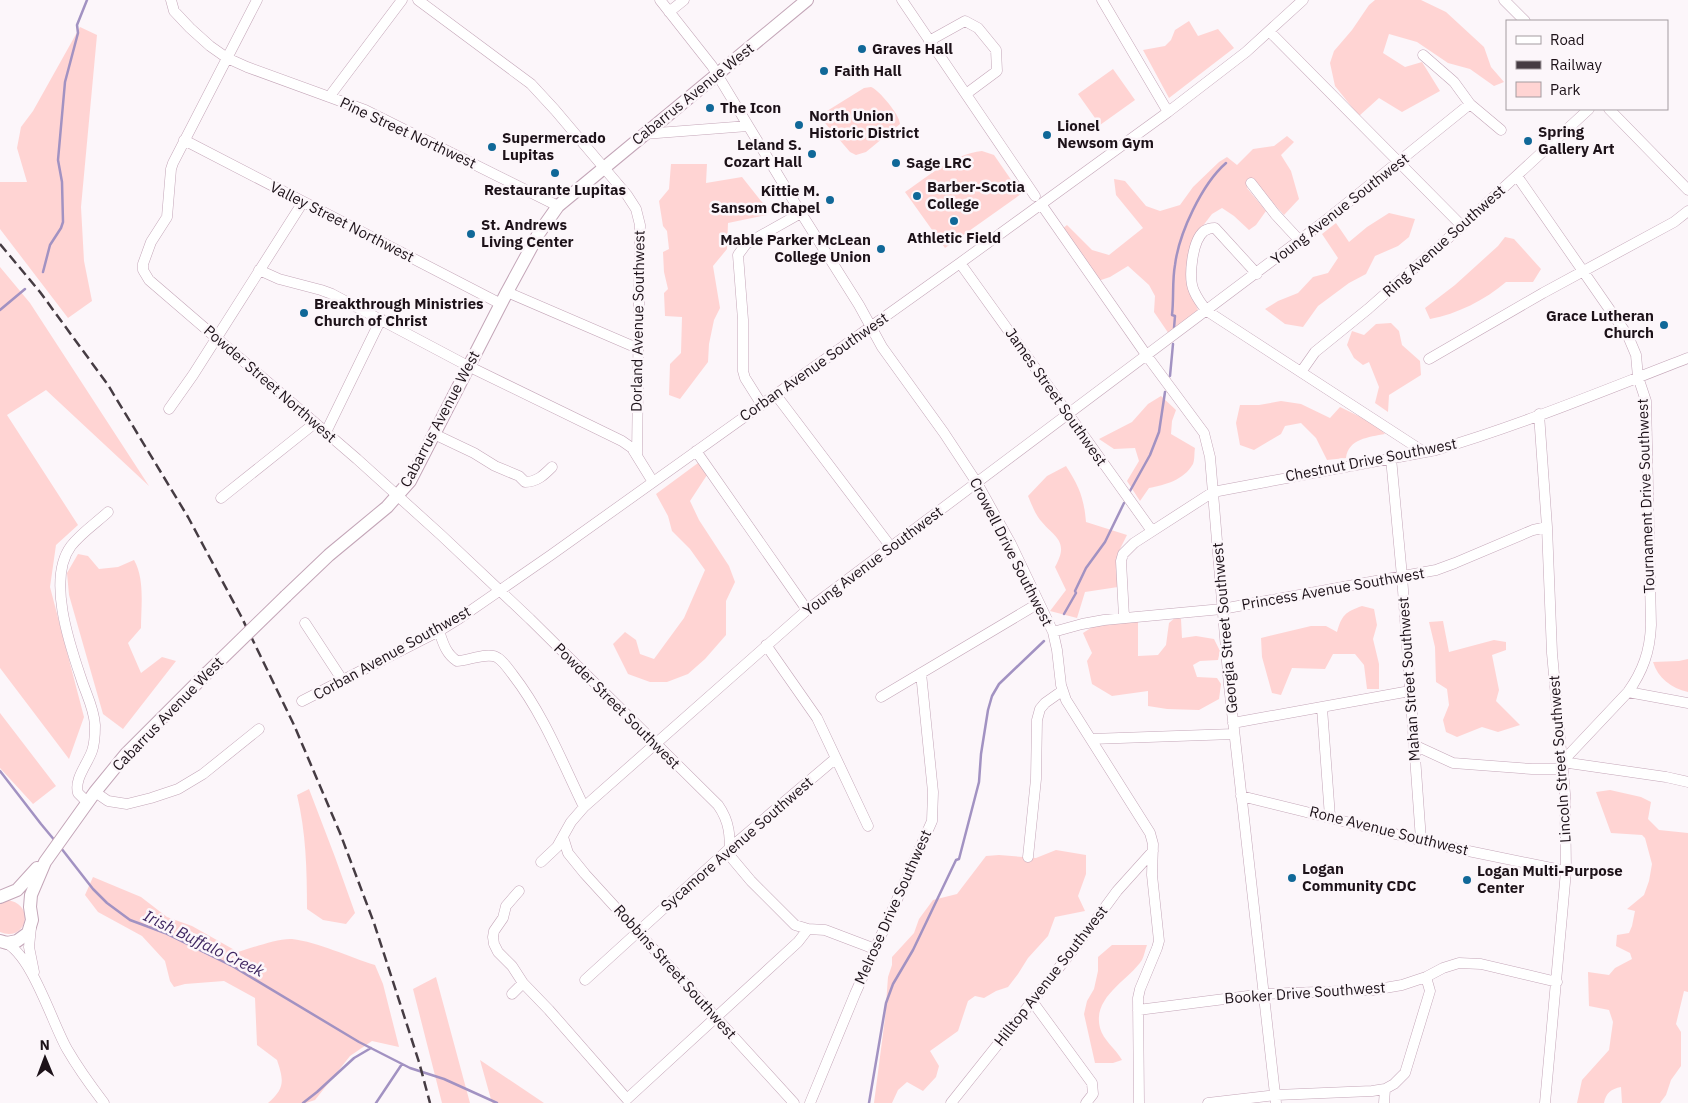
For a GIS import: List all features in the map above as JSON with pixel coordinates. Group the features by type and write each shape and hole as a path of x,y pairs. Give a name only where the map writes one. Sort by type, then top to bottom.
{"main road":[{"name":"Cabarrus Avenue West","path":"32,924 30,909 32,890 45,862 91,797 138,741 329,555 398,496 410,481 507,292 540,232 558,206 807,0"},
{"name":"Cabarrus Avenue West","path":"2,896 17,890 34,870 45,862"},
{"name":"Cabarrus Avenue West","path":"2,896 20,898 30,909"},
{"path":"1,942 10,943 20,940 28,933 32,924"}],"street":[{"name":"Pine Street Northwest","path":"170,0 174,11 190,28 227,58 366,110 558,206"},
{"path":"184,140 257,0"},
{"path":"329,97 402,0"},
{"name":"Dorland Avenue Southwest","path":"418,0 531,84 628,195 636,209 640,225 637,456"},
{"name":"Crowell Drive Southwest","path":"660,0 717,74 882,347 944,432 977,483 1011,544 1053,632 1062,691 1150,833 1159,941 1140,989 1138,1010 1139,1103"},
{"path":"669,12 684,0"},
{"name":"Georgia Street Southwest","path":"902,0 1146,356 1204,433 1210,457 1234,734 1276,1099"},
{"path":"1102,0 1168,112"},
{"name":"Corban Avenue Southwest","path":"302,701 439,631 500,590 960,263 1038,200 1168,112 1270,32 1303,0"},
{"path":"1504,0 1524,20"},
{"path":"930,41 965,20 978,28 996,50 996,71 966,94"},
{"path":"1270,32 1462,226"},
{"path":"1422,55 1454,82 1470,104 1501,130"},
{"name":"Young Avenue Southwest","path":"541,862 557,847 571,822 584,807 654,743 807,610 1146,356 1209,312 1470,104"},
{"name":"Ring Avenue Southwest","path":"1301,372 1315,352 1368,309 1462,226 1587,110"},
{"path":"1610,110 1687,186"},
{"path":"644,134 748,126"},
{"name":"Valley Street Northwest","path":"184,140 501,304"},
{"name":"Powder Street Northwest","path":"184,140 171,169 167,217 151,242 142,264 143,270 150,280 398,496"},
{"name":"Tournament Drive Southwest","path":"1517,176 1628,336 1636,355 1638,377 1646,401 1651,625 1644,666 1628,692 1562,766"},
{"path":"1251,184 1300,241"},
{"path":"169,409 302,202"},
{"path":"1429,358 1674,222 1688,211"},
{"path":"762,405 745,378 743,371 743,320 738,254 746,244 801,213"},
{"path":"1256,274 1220,232 1214,228 1208,228 1198,238 1193,255 1192,280 1194,291 1209,312 1424,452"},
{"name":"James Street Southwest","path":"960,263 1152,531"},
{"path":"259,270 279,279 321,290 468,366 622,441 632,448 653,482"},
{"path":"507,292 637,348"},
{"path":"326,432 381,320"},
{"name":"Chestnut Drive Southwest","path":"1124,618 1121,561 1123,554 1128,548 1152,531 1213,492 1424,452 1464,442 1688,358"},
{"path":"776,395 891,547"},
{"name":"Lincoln Street Southwest","path":"1540,414 1552,653 1565,794 1566,871 1545,1103"},
{"path":"222,498 315,423"},
{"path":"434,434 474,453 495,466 519,476 525,482 533,482 552,467"},
{"path":"696,451 807,610"},
{"name":"Mahan Street Southwest","path":"1391,458 1402,576 1421,840"},
{"name":"Powder Street Southwest","path":"398,496 500,590 718,805 725,814 731,840 730,856 751,881 795,925 808,929"},
{"path":"108,512 78,537 70,547 65,556 60,577 61,605 81,679 92,707 94,720 94,746 77,784 78,794 122,804 169,793 204,774 259,729"},
{"name":"Princess Avenue Southwest","path":"1053,632 1082,624 1124,618 1222,609 1436,570 1533,530 1547,527"},
{"path":"881,697 1039,603"},
{"path":"305,623 343,681"},
{"path":"439,631 446,649 451,657 457,661 490,656 498,657 507,667 541,717 584,807"},
{"path":"766,645 810,705 868,826"},
{"name":"Melrose Drive Southwest","path":"810,1103 928,830 933,814 934,792 921,673"},
{"path":"1028,856 1036,779 1037,720 1040,709 1045,703 1062,691"},
{"path":"1233,723 1410,691"},
{"path":"1628,692 1688,703"},
{"path":"1322,708 1330,817"},
{"path":"1091,739 1234,734"},
{"path":"1414,745 1453,763 1532,769 1562,766 1666,777 1688,782"},
{"name":"Sycamore Avenue Southwest","path":"585,980 730,848 836,758"},
{"name":"Rone Avenue Southwest","path":"1241,796 1421,840 1566,871"},
{"name":"Robbins Street Southwest","path":"563,837 568,852 637,931 794,1103"},
{"name":"Hilltop Avenue Southwest","path":"951,1103 1081,940 1117,891 1153,851"},
{"path":"518,891 506,906 503,918 494,930 494,944 498,952 512,966 523,983 627,1099 798,942 808,929 825,930 875,949"},
{"path":"32,924 29,949 36,980"},
{"path":"1,942 16,951 36,980 67,1049 104,1103"},
{"name":"Booker Drive Southwest","path":"1138,1010 1264,994 1373,990 1402,985 1459,963 1481,964 1557,982"},
{"path":"1208,1103 1372,1091 1385,1089 1394,1084 1405,1074 1430,990 1426,977"},
{"path":"512,994 523,983"},
{"path":"1032,1001 1092,1083 1093,1094 1086,1103"},
{"path":"1384,1103 1385,1089"}],"green space":[{"path":"1375,0 1421,0 1446,12 1484,47 1491,67 1504,82 1494,86 1470,69 1448,63 1417,42 1389,34 1383,53 1405,67 1422,62 1440,91 1402,112 1379,98 1359,116 1335,86 1330,63 1334,51 1352,30 1369,5"},
{"path":"1189,21 1198,36 1218,29 1234,48 1169,98 1143,50 1165,46 1171,40 1175,30"},
{"path":"80,27 97,35 81,207 84,261 92,301 68,318 0,229 0,182 27,182 17,148 21,127 33,111"},
{"path":"1113,69 1135,100 1100,125 1078,94"},
{"path":"871,87 889,103 897,115 900,124 866,152 856,155 850,152 825,123 824,115 827,111 864,88"},
{"path":"1287,136 1294,142 1281,155 1291,171 1299,199 1284,215 1253,181 1247,188 1266,211 1256,225 1249,230 1222,208 1212,214 1202,227 1189,287 1198,310 1169,334 1154,312 1155,296 1149,285 1128,266 1110,277 1098,281 1062,229 1067,225 1092,250 1109,255 1143,228 1116,195 1114,179 1125,181 1146,206 1160,211 1180,205 1193,187 1219,162 1227,157 1237,165 1253,149 1274,146"},
{"name":"Athletic Field","path":"982,151 994,155 1021,194 945,248 905,192 951,161 961,156"},
{"path":"671,164 707,164 706,183 742,177 761,201 770,209 767,215 728,223 727,249 713,266 720,308 714,320 709,344 708,362 680,399 669,395 670,364 681,353 682,317 665,316 664,293 668,289 664,272 663,252 669,249 667,231 663,226 659,201 669,189"},
{"path":"1389,213 1415,219 1409,237 1398,246 1375,256 1366,274 1349,283 1318,306 1303,327 1285,324 1265,309 1278,301 1298,293 1313,277 1328,273 1338,258 1322,234 1336,223 1349,242 1367,227"},
{"path":"1505,237 1514,239 1541,269 1533,282 1506,282 1489,295 1470,305 1450,314 1430,319 1425,308 1455,285 1498,246"},
{"path":"0,267 30,303 149,486 46,390 7,415 78,525 56,545 50,587 84,717 69,759 0,668"},
{"path":"1391,323 1399,331 1402,345 1420,361 1421,375 1389,395 1388,412 1375,403 1379,387 1369,362 1363,365 1354,358 1347,345 1352,331 1364,335 1376,324"},
{"path":"1161,396 1176,410 1172,421 1171,434 1195,448 1194,462 1189,470 1179,478 1149,488 1140,501 1127,481 1139,461 1135,448 1114,449 1099,439 1132,422 1148,404"},
{"path":"1281,401 1301,404 1330,418 1340,407 1377,425 1385,434 1366,438 1355,443 1346,458 1327,460 1316,438 1301,423 1285,426 1281,434 1254,450 1240,445 1236,423 1240,405 1259,405"},
{"path":"698,463 707,475 690,501 699,520 729,566 735,582 726,601 726,635 705,659 688,674 667,682 650,682 628,674 613,644 625,632 636,640 640,654 654,659 684,618 705,570 690,549 672,531 668,516 656,494"},
{"path":"1066,466 1080,492 1086,522 1127,535 1117,555 1118,587 1085,592 1077,618 1050,611 1066,590 1055,567 1061,550 1060,544 1058,539 1038,517 1028,496 1047,476"},
{"path":"78,554 88,556 99,569 118,567 134,560 141,584 141,628 128,643 141,673 162,657 176,661 123,729 103,714 69,595 67,573"},
{"path":"1362,606 1374,609 1377,625 1373,639 1379,664 1379,689 1367,689 1364,665 1355,654 1333,654 1325,669 1292,668 1281,695 1272,693 1262,657 1261,638 1311,626 1326,626 1337,632 1345,615"},
{"path":"1176,617 1181,619 1182,638 1196,636 1214,639 1220,651 1218,660 1200,661 1193,665 1197,677 1217,678 1221,684 1219,699 1199,710 1167,709 1148,706 1148,691 1112,696 1092,684 1087,661 1092,653 1083,633 1094,626 1138,621 1138,656 1158,655 1166,645 1169,623"},
{"path":"1443,621 1449,652 1494,640 1506,642 1506,650 1492,655 1499,690 1496,701 1520,725 1498,732 1482,727 1457,737 1446,732 1443,720 1449,705 1447,689 1436,682 1435,647 1429,622"},
{"path":"1688,659 1688,692 1676,688 1666,681 1658,673 1653,662 1679,661"},
{"path":"0,713 56,786 33,804 0,768"},
{"path":"309,789 355,913 346,924 323,920 307,909 305,851 297,795"},
{"path":"1610,790 1641,797 1651,802 1648,819 1659,830 1688,833 1688,992 1684,991 1676,1024 1681,1032 1681,1066 1671,1080 1666,1095 1660,1103 1622,1103 1621,1087 1610,1092 1604,1103 1577,1103 1582,1080 1609,1050 1613,1022 1609,1010 1589,1006 1588,972 1609,975 1615,968 1632,959 1630,953 1616,946 1617,935 1629,933 1635,911 1627,909 1644,895 1652,864 1645,838 1642,835 1611,833 1596,792"},
{"path":"1056,850 1086,855 1086,874 1078,896 1085,911 1055,917 1048,936 1028,958 1008,987 984,998 975,996 968,1001 958,1031 930,1051 939,1066 936,1077 923,1091 907,1082 898,1090 892,1103 874,1103 885,1018 888,977 892,965 892,957 914,933 919,919 933,900 957,894 986,856 999,855 1036,858"},
{"path":"93,877 141,897 167,917 192,926 238,952 272,942 292,939 323,946 375,965 383,984 399,1047 372,1041 350,1056 315,1100 306,1103 268,1103 278,1093 282,1079 277,1060 257,1045 255,998 224,981 185,984 174,987 170,981 165,961 142,936 98,912 85,895"},
{"path":"7,900 16,903 22,908 25,915 22,928 9,934 0,932 0,902"},
{"path":"1112,945 1147,945 1142,960 1106,998 1101,1007 1099,1017 1100,1028 1122,1060 1113,1063 1095,1063 1084,1014 1087,1001 1094,989 1098,971 1098,957"},
{"path":"436,977 470,1103 442,1103 413,989"},
{"path":"480,1060 544,1103 492,1103"}],"waterway":[{"path":"43,272 50,245 63,222 62,182 58,160 65,82 78,33 77,25 87,0"},
{"path":"1174,328 1175,316 1172,315 1174,277 1177,252 1181,239 1200,196 1208,183 1226,163"},
{"path":"0,310 25,289"},
{"path":"1170,376 1173,344"},
{"path":"1130,491 1150,455 1159,432 1165,392"},
{"path":"1064,614 1076,593 1075,591 1086,568 1105,542 1124,503"},
{"path":"869,1103 886,1003 893,984 913,950 956,860 959,859 979,782 981,754 992,696 999,684 1044,641"},
{"name":"Irish Buffalo Creek","path":"0,771 56,842"},
{"name":"Irish Buffalo Creek","path":"61,848 93,889 107,903 130,920 165,933 234,967 359,1042 410,1068 444,1079 497,1103"},
{"path":"303,1103 354,1058 371,1048"},
{"path":"376,1103 402,1064"}],"railway":[{"path":"0,244 40,292 108,385 188,517 241,616 294,725 340,833 374,923 419,1062 430,1103"}],"place":[{"name":"Graves Hall","path":"862,49"},
{"name":"Faith Hall","path":"824,71"},
{"name":"The Icon","path":"710,108"},
{"name":"North Union Historic District","path":"799,125"},
{"name":"Lionel Newsom Gym","path":"1047,135"},
{"name":"Spring Gallery Art","path":"1528,141"},
{"name":"Supermercado Lupitas","path":"492,147"},
{"name":"Leland S. Cozart Hall","path":"812,154"},
{"name":"Sage LRC","path":"896,163"},
{"name":"Restaurante Lupitas","path":"555,173"},
{"name":"Barber-Scotia College","path":"917,196"},
{"name":"Kittie M. Sansom Chapel","path":"830,200"},
{"name":"Athletic Field","path":"954,221"},
{"name":"St. Andrews Living Center","path":"471,234"},
{"name":"Mable Parker McLean College Union","path":"881,249"},
{"name":"Breakthrough Ministries Church of Christ","path":"304,313"},
{"name":"Grace Lutheran Church","path":"1664,325"},
{"name":"Logan Community CDC","path":"1292,878"},
{"name":"Logan Multi-Purpose Center","path":"1467,880"}]}
